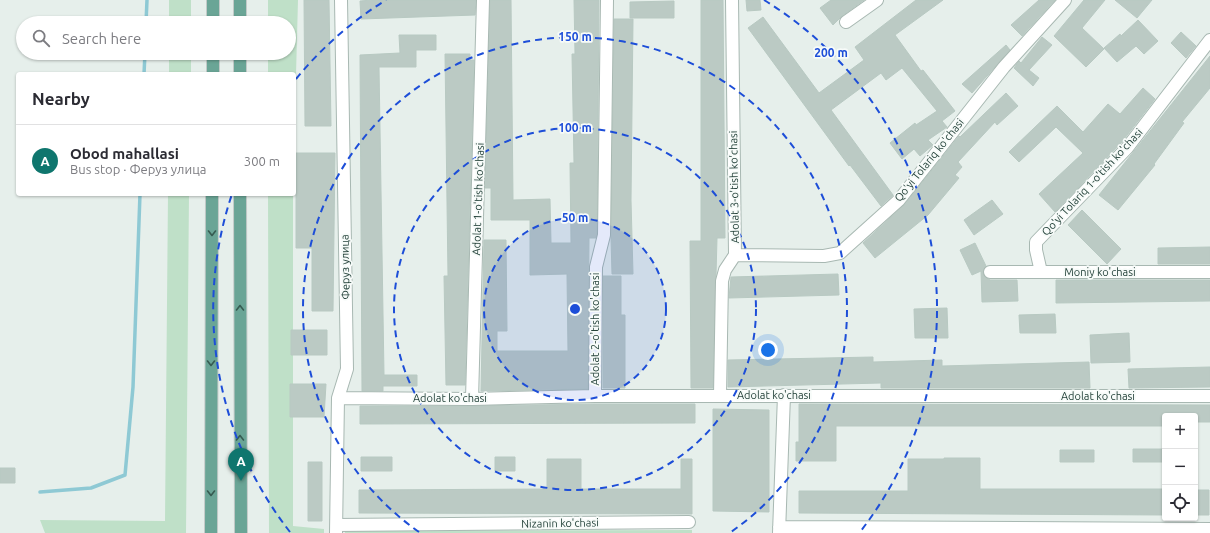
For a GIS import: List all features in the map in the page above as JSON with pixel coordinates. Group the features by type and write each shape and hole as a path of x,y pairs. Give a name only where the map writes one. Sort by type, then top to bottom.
{"main road":[{"path":"213,0 213,16"},
{"path":"240,0 240,16"},
{"path":"212,72 213,60"},
{"path":"240,60 240,72"},
{"path":"211,533 212,196"},
{"path":"240,196 240,533"}],"street":[{"name":"Феруз улица","path":"336,529 338,398 347,369 341,0"},
{"name":"Adolat 1-o'tish ko'chasi","path":"472,398 484,0"},
{"name":"Adolat 2-o'tish ko'chasi","path":"595,396 596,267 604,235 607,0"},
{"name":"Adolat 3-o'tish ko'chasi","path":"720,395 722,281 725,270 735,255 732,0"},
{"path":"846,22 877,0"},
{"name":"Qo'yi Tolariq ko'chasi","path":"735,255 824,256 840,252 899,200 1004,67 1065,0"},
{"name":"Qo'yi Tolariq 1-o'tish ko'chasi","path":"1041,272 1036,250 1036,242 1127,148 1210,40"},
{"name":"Moniy ko'chasi","path":"990,272 1210,272"},
{"name":"Adolat ko'chasi","path":"338,398 720,395 1210,396"},
{"path":"784,395 779,530 1210,529"},
{"name":"Nizanin ko'chasi","path":"336,529 689,522"}],"green space":[{"path":"169,0 191,0 191,16 169,16"},
{"path":"268,0 298,0 296,75 296,72 268,72 268,60 296,60 296,16 268,16"},
{"path":"169,60 191,60 191,72 169,72"},
{"path":"168,196 189,196 186,533 45,533 40,520 165,521"},
{"path":"268,196 293,196 293,526 324,529 324,533 269,533"},
{"path":"692,530 692,533 345,533 345,531"}],"building":[{"path":"304,0 329,0 331,126 305,126"},
{"path":"476,0 475,15 361,19 360,1"},
{"path":"490,0 511,0 513,200 550,199 551,243 571,243 570,163 574,163 572,54 575,54 574,0 599,0 597,234 596,238 589,238 588,389 481,391 484,240 506,240 507,331 497,331 497,351 568,351 567,274 530,275 530,220 491,220 491,188 485,188"},
{"path":"701,0 723,0 725,238 717,238 713,388 691,388 690,241 701,241"},
{"path":"746,0 760,0 761,10 747,11"},
{"path":"831,0 864,0 842,16 833,25 820,8"},
{"path":"916,0 943,0 895,35 921,71 923,70 955,111 942,121 947,127 928,140 933,145 920,156 914,149 902,159 890,143 915,123 916,125 937,111 902,68 886,80 881,73 831,110 893,195 881,206 850,165 849,166 748,28 763,17 819,93 864,60 855,47"},
{"path":"1039,0 1055,0 1022,36 1011,25"},
{"path":"1084,0 1105,0 1082,28 1104,49 1086,67 1054,36"},
{"path":"1115,0 1152,0 1137,18"},
{"path":"674,1 674,18 630,18 630,2"},
{"path":"614,19 633,19 631,200 633,274 612,274 611,238"},
{"path":"1138,20 1158,41 1144,54 1136,46 1117,62 1104,48 1120,34 1121,36"},
{"path":"1181,32 1196,46 1186,58 1171,43"},
{"path":"399,35 436,35 436,50 416,50 416,67 379,67 384,375 417,375 417,386 383,386 383,391 362,391 360,55 400,53"},
{"path":"1042,37 1052,45 1029,70 1039,78 1033,86 1014,68 1019,61 1021,63"},
{"path":"1006,45 1010,50 972,93 962,84"},
{"path":"445,54 470,54 470,60 474,60 465,385 446,385 444,276 448,276"},
{"path":"1210,56 1210,88 1182,122 1184,123 1154,164 1155,165 1118,210 1099,195"},
{"path":"1143,88 1155,99 1121,143 1055,212 1039,194 1083,153 1056,127 1019,162 1009,152 1057,106 1083,132 1108,104 1120,114"},
{"path":"1006,93 1018,106 997,125 995,122 958,162 962,167 955,175 959,178 928,215 875,258 863,243 904,205 959,136 960,137"},
{"path":"296,153 335,153 333,311 312,311 312,248 296,248"},
{"path":"992,200 1003,214 974,235 964,220"},
{"path":"1082,210 1121,249 1107,264 1068,225"},
{"path":"975,243 986,266 983,272 984,276 990,280 1017,280 1018,301 982,302 981,271 972,275 960,250"},
{"path":"1210,247 1210,264 1158,264 1158,248"},
{"path":"838,274 839,295 729,298 731,277"},
{"path":"603,276 621,276 621,315 625,315 625,388 603,388"},
{"path":"1056,280 1210,280 1210,301 1056,303"},
{"path":"947,308 948,338 915,338 914,309"},
{"path":"1055,314 1056,333 1020,333 1019,315"},
{"path":"291,330 327,330 327,355 291,355"},
{"path":"1129,333 1130,362 1091,363 1090,335"},
{"path":"873,357 873,362 942,360 942,366 1089,362 1090,388 881,388 881,383 728,387 728,360"},
{"path":"1210,367 1210,387 1129,388 1128,369"},
{"path":"290,384 326,384 324,417 290,417"},
{"path":"695,404 695,423 360,424 360,406"},
{"path":"799,404 1210,405 1210,422 1198,422 1198,413 1162,413 1162,426 836,426 836,461 796,461 796,442 799,442"},
{"path":"713,409 769,410 769,512 713,511"},
{"path":"1133,449 1162,449 1162,462 1133,462"},
{"path":"1060,450 1094,450 1094,462 1060,462"},
{"path":"361,457 392,457 392,471 361,471"},
{"path":"495,457 515,457 515,471 495,471"},
{"path":"980,458 980,489 1162,489 1162,515 799,513 799,491 908,491 908,459"},
{"path":"547,459 581,459 581,489 681,489 681,459 692,459 692,514 359,513 359,490 547,489"},
{"path":"308,462 322,462 322,521 308,521"},
{"path":"0,468 15,468 15,483 0,483"},
{"path":"1198,490 1209,490 1209,515 1198,515"}],"waterway":[{"path":"146,16 147,0"},
{"path":"144,72 145,60"},
{"path":"40,492 91,488 125,475 133,387 140,196"}],"place":[{"name":"Obod mahallasi","path":"241,481"}]}
